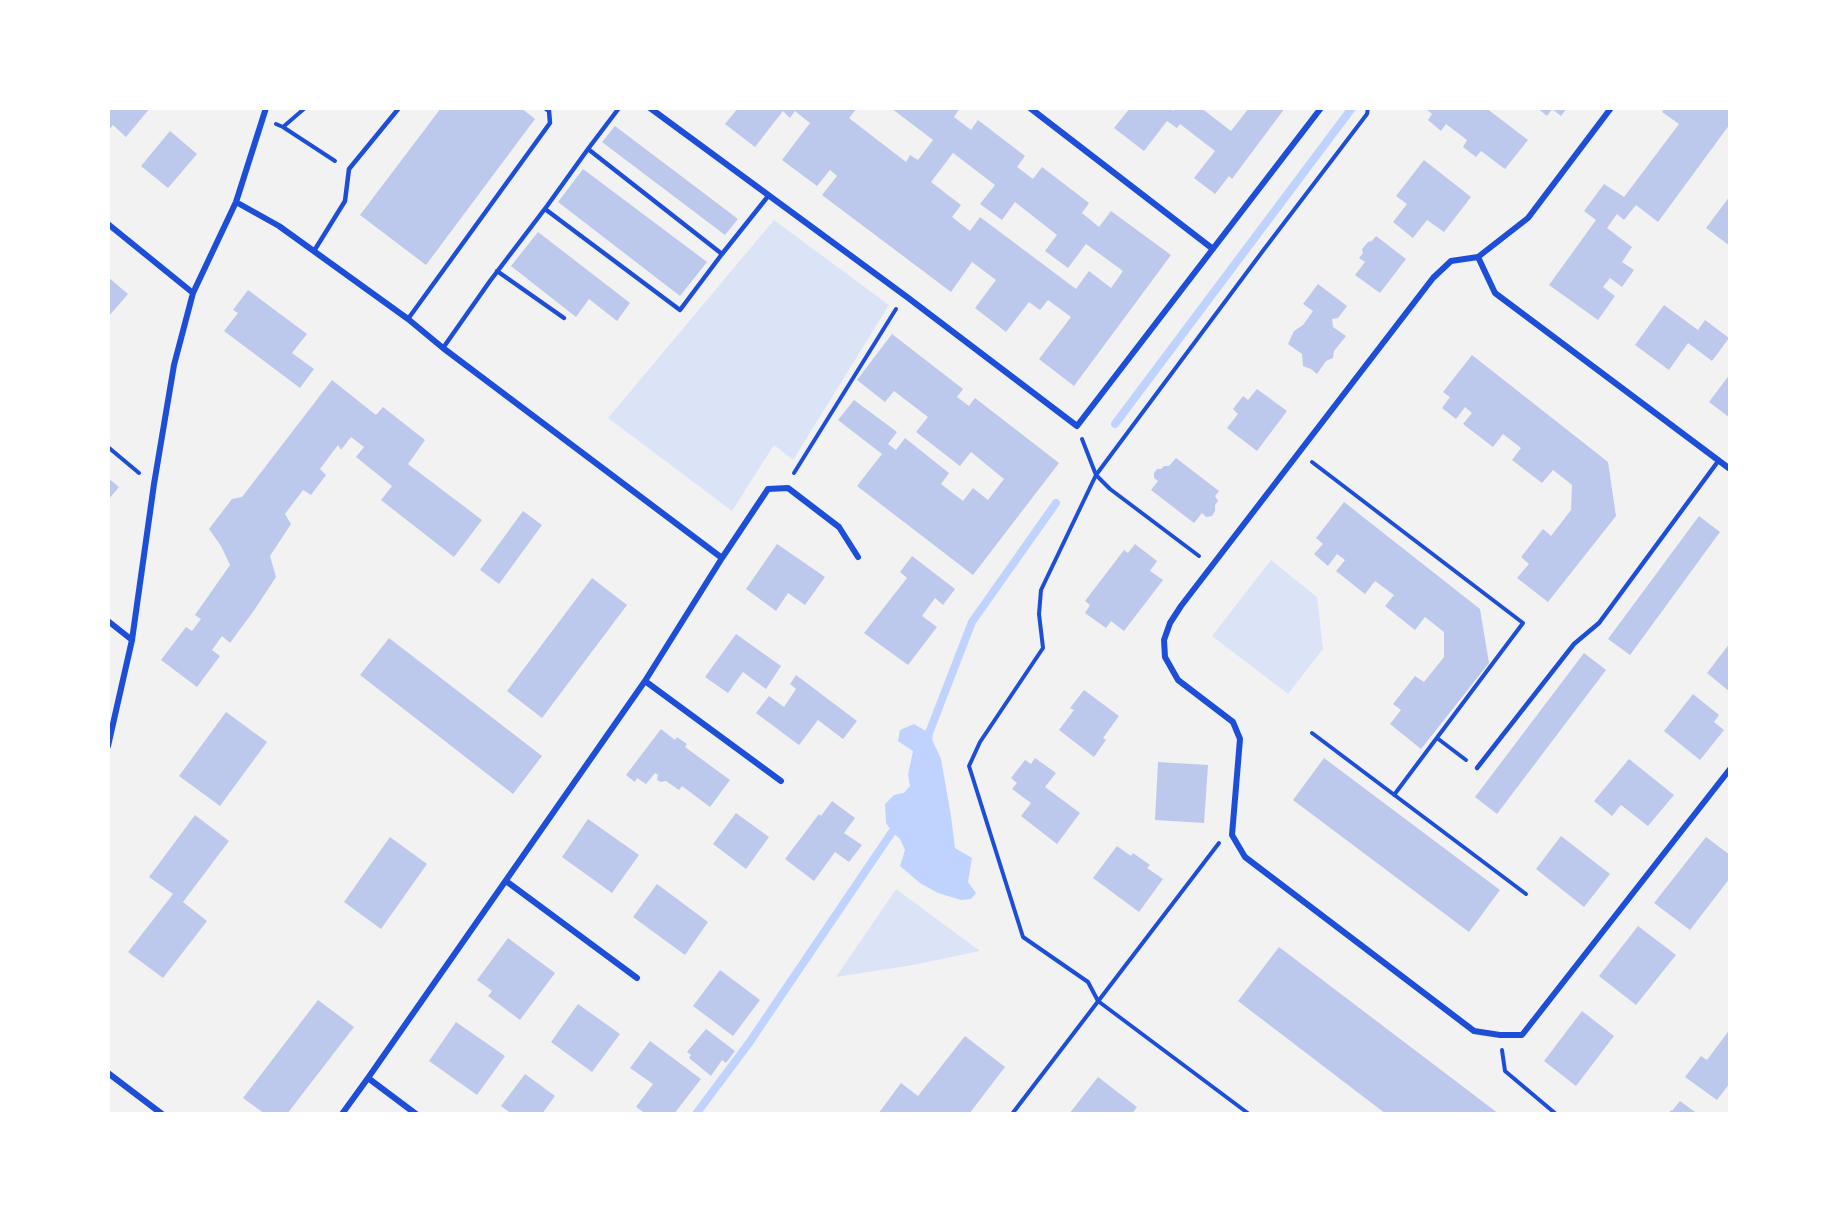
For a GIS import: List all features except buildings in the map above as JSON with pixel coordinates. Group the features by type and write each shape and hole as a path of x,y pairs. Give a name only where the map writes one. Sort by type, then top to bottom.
{"street":[{"path":"108,746 132,640 154,484 174,365 194,293 236,202 266,108"},
{"path":"650,108 1077,426 1322,108"},
{"path":"661,116 667,108"},
{"path":"1030,108 1213,249"},
{"path":"1611,108 1528,218 1479,257 1451,261 1432,278 1300,453 1211,566 1170,623 1164,640 1166,657 1178,680 1233,722 1240,739 1232,835 1245,857 1474,1031 1500,1035 1522,1035 1730,769"},
{"path":"236,202 279,225 408,319 443,348 722,558"},
{"path":"108,224 194,293"},
{"path":"1479,257 1495,293 1730,469"},
{"path":"342,1114 645,681 768,489 788,488 839,527 858,557"},
{"path":"108,621 132,640"},
{"path":"645,681 781,781"},
{"path":"506,881 637,978"},
{"path":"108,1073 162,1114"},
{"path":"369,1078 416,1114"}],"lane":[{"path":"314,251 345,201 349,169 399,108"},
{"path":"408,319 550,123 549,111 545,108"},
{"path":"443,348 497,271 619,108"},
{"path":"588,149 722,254"},
{"path":"545,209 680,310 769,195"},
{"path":"497,271 564,318"},
{"path":"1477,768 1574,644 1599,623 1719,460"}],"path":[{"path":"305,108 283,126 349,169"},
{"path":"1249,1114 1098,1001 1088,982 1023,937 969,766 980,742 1043,648 1039,614 1041,590 1096,475 1367,114 1368,108"},
{"path":"788,488 795,468 893,313 906,297"},
{"path":"1077,426 1096,475 1110,489 1211,566"},
{"path":"108,447 154,484"},
{"path":"1300,453 1523,623 1394,795"},
{"path":"1312,733 1526,894"},
{"path":"1437,738 1477,768"},
{"path":"1012,1114 1218,844 1232,835"},
{"path":"1500,1035 1505,1071 1556,1114"}],"shaded area":[{"path":"774,220 889,305 793,460 774,445 732,511 608,418"},
{"path":"1271,560 1317,597 1323,649 1288,694 1212,636"},
{"path":"896,889 980,951 913,965 836,977"}],"water":[{"path":"914,724 929,733 941,759 955,848 972,858 968,882 976,893 971,899 961,900 938,893 920,883 900,866 905,850 900,839 886,823 885,804 894,795 904,793 910,786 908,775 913,751 898,741 900,730"}],"waterway":[{"path":"1115,424 1352,108"},
{"path":"928,743 929,733 972,622 1056,503"},
{"path":"696,1114 749,1043 899,825"}]}
